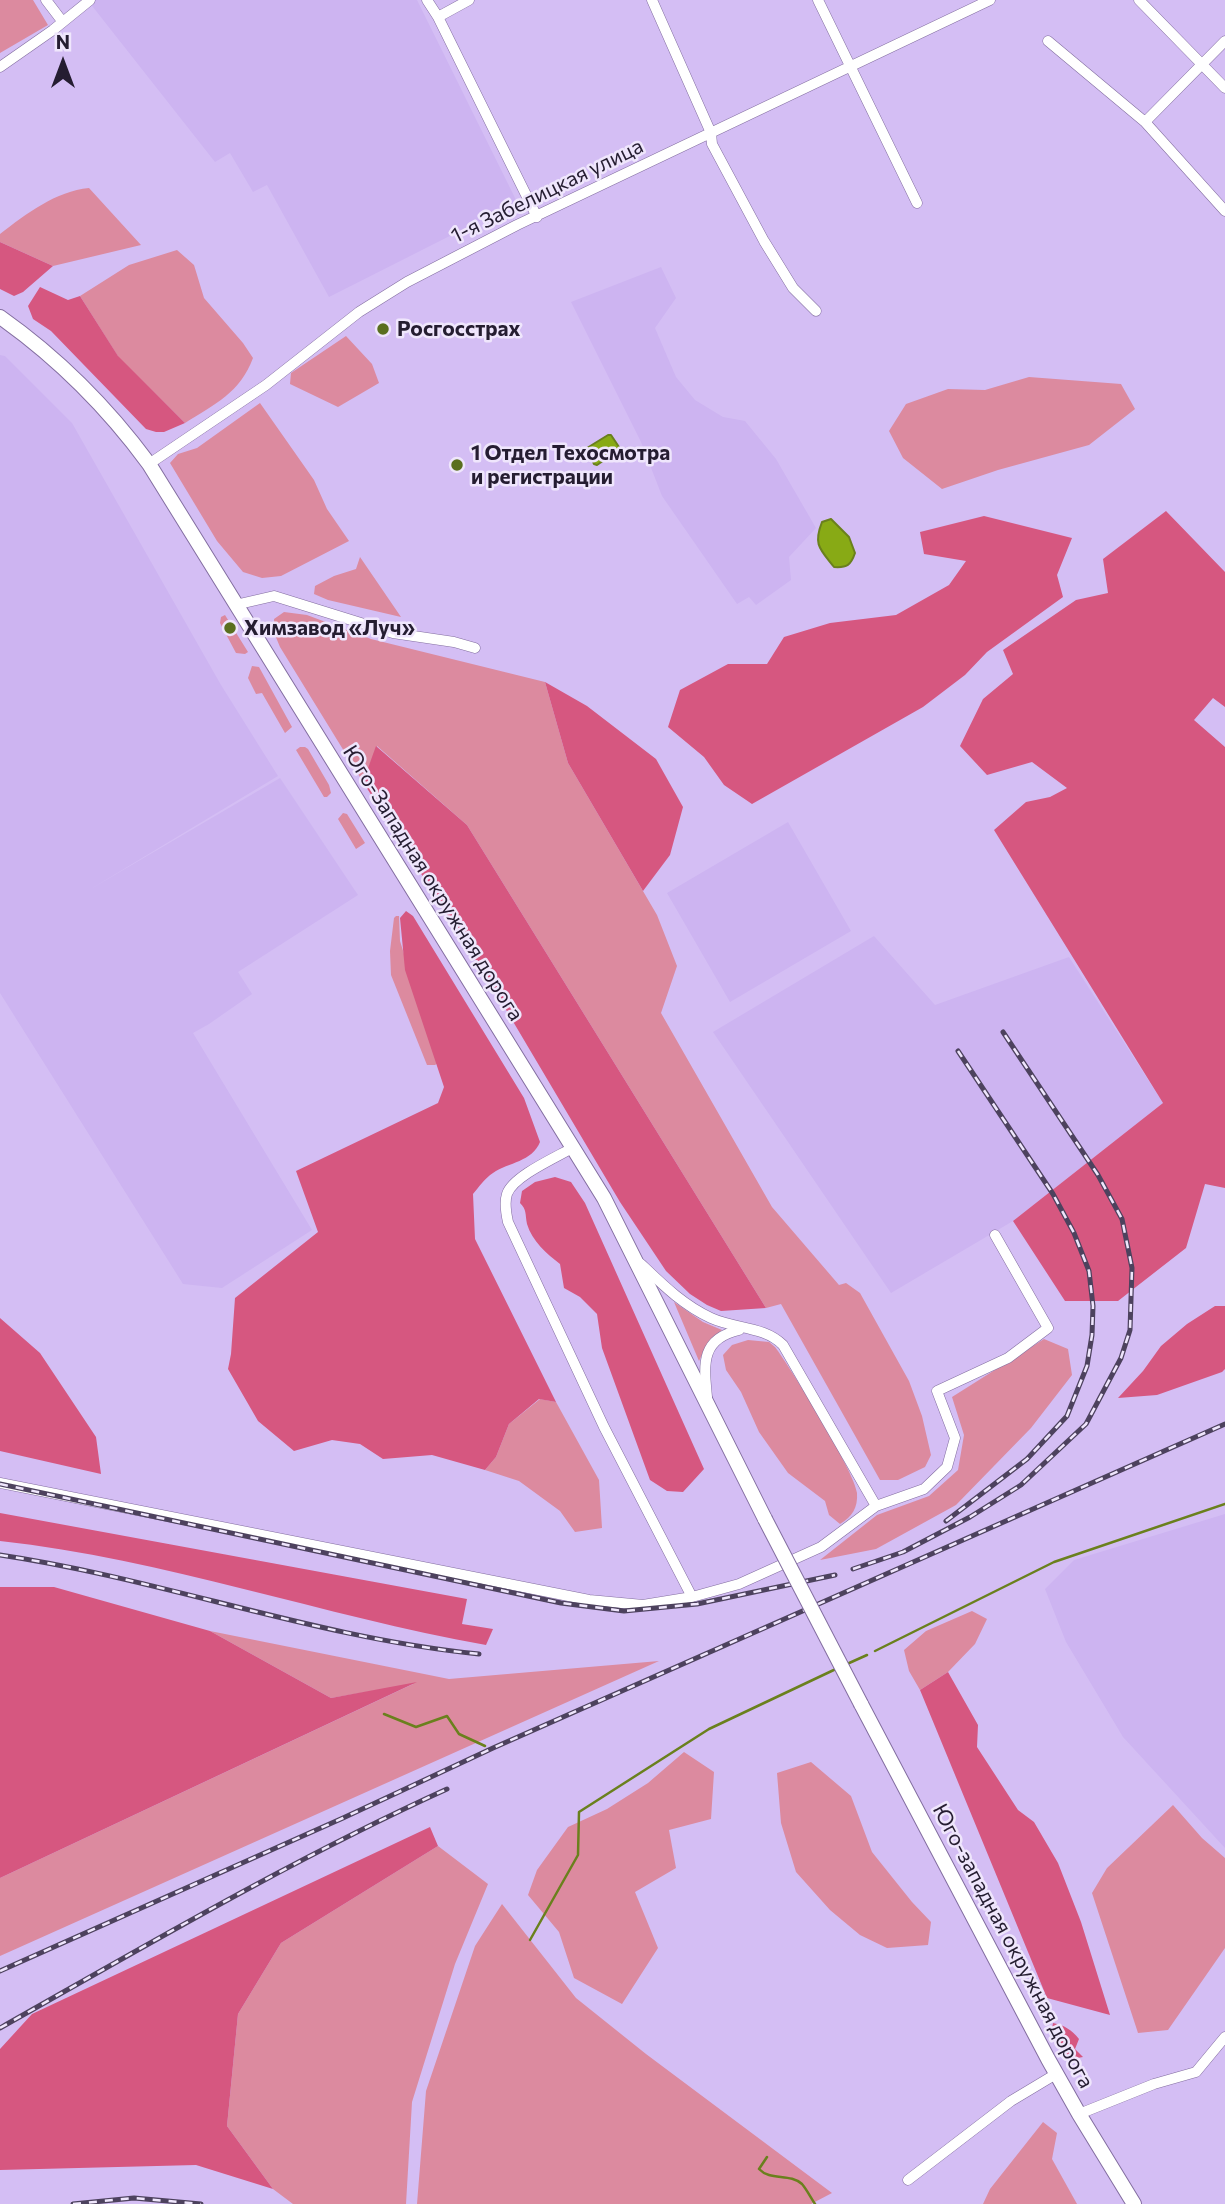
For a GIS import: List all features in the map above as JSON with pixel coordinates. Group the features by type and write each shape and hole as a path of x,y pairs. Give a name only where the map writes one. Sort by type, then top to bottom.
{"highway":[{"name":"Юго-Западная окружная дорога","path":"0,317 32,339 72,374 129,437 149,464 604,1198 765,1519"},
{"name":"Юго-западная окружная дорога","path":"765,1519 1056,2074 1134,2204"}],"street":[{"path":"46,0 62,21"},
{"path":"0,67 90,0"},
{"path":"427,0 438,17 537,217"},
{"path":"438,17 469,0"},
{"path":"652,0 711,133 712,144 764,241 793,288 816,311"},
{"path":"818,0 917,203"},
{"path":"1139,0 1225,89"},
{"name":"1-я Забелицкая улица","path":"149,464 266,385 359,313 407,282 517,225 984,1"},
{"path":"1048,41 1145,122 1225,211"},
{"path":"1145,122 1225,41"},
{"path":"235,605 274,596 393,633 454,642 475,648"},
{"path":"574,1147 527,1174 512,1186 506,1202 508,1222 604,1427 692,1597"},
{"path":"0,1483 602,1602 643,1605 692,1597 739,1584 821,1547 876,1506 924,1489 947,1467 955,1438 937,1391 1009,1358 1048,1328 995,1235"},
{"path":"634,1258 686,1304 712,1318 743,1329 772,1335 789,1353 876,1506"},
{"path":"707,1405 704,1366 707,1353 722,1336 743,1329"},
{"path":"1079,2115 1154,2084 1196,2072 1225,2037"},
{"path":"908,2180 1011,2101 1056,2074"}],"shaded area":[{"path":"0,0 33,0 48,25 0,53"},
{"path":"417,0 517,202 329,297 267,185 253,192 230,153 215,162 89,2"},
{"path":"89,188 141,245 53,266 0,242 0,234 42,205 65,194"},
{"path":"0,242 53,266 23,292 14,296 0,289"},
{"path":"177,250 194,265 204,298 253,358 234,389 185,423 119,358 80,296 129,265"},
{"path":"661,267 676,298 655,328 676,377 695,400 723,417 745,421 776,459 816,528 789,557 791,580 756,605 749,597 737,604 662,496 641,442 571,302"},
{"path":"40,287 68,300 80,296 118,356 185,423 164,432 146,429 51,331 33,319 28,306"},
{"path":"346,336 372,364 379,383 338,407 290,384 291,373"},
{"path":"0,355 5,356 72,423 221,685 278,776 89,890 280,778 358,895 238,972 252,994 193,1033 312,1230 222,1288 183,1284 0,993"},
{"path":"1029,377 1121,384 1135,409 1089,445 998,470 942,489 903,458 889,431 906,404 948,389 985,390"},
{"path":"260,403 314,480 327,509 349,541 281,576 262,578 243,572 217,541 170,463 178,454 197,448"},
{"path":"611,435 619,450 597,465 594,464 587,448"},
{"path":"1166,511 1225,572 1225,707 1213,698 1194,720 1225,747 1225,1188 1205,1184 1186,1248 1118,1301 1065,1301 1013,1221 1163,1103 994,830 1026,802 1050,797 1067,788 1032,762 987,775 960,746 983,699 1013,674 1003,650 1076,600 1108,593 1103,559"},
{"path":"984,516 1072,538 1057,575 1063,597 987,652 965,675 923,707 752,804 724,785 704,757 668,727 680,690 728,664 767,664 784,637 830,623 896,615 949,585 966,561 924,554 920,532"},
{"path":"831,519 849,537 855,553 850,563 845,566 834,567 819,546 818,536 822,522"},
{"path":"360,557 401,617 328,600 314,594 315,586 356,569"},
{"path":"284,612 307,615 371,639 545,682 568,763 657,915 677,966 661,1013 772,1207 839,1285 846,1283 860,1293 909,1381 922,1416 931,1455 925,1467 898,1480 880,1480 781,1304 766,1308 467,825 377,746 363,782 280,647 275,635 274,619"},
{"path":"225,615 248,652 245,654 236,653 220,623 221,617"},
{"path":"252,666 259,667 292,727 285,733 262,693 256,694 248,678"},
{"path":"545,682 587,706 656,759 683,807 670,855 643,891 568,763"},
{"path":"376,746 467,825 766,1308 721,1311 690,1294 666,1271 620,1202 489,981 363,782"},
{"path":"300,747 308,749 329,785 331,793 327,797 324,797 296,750"},
{"path":"343,813 347,814 365,843 356,849 338,819"},
{"path":"788,822 851,931 730,1002 667,893"},
{"path":"406,911 413,916 524,1098 540,1142 526,1158 490,1175 473,1194 475,1239 556,1402 539,1399 509,1424 496,1457 485,1470 432,1455 383,1459 360,1444 332,1440 294,1451 258,1421 228,1369 235,1298 318,1232 296,1171 438,1103 444,1087 405,970 400,918"},
{"path":"396,916 399,916 400,941 438,1063 435,1065 427,1065 391,975 390,951"},
{"path":"874,936 935,1005 1069,957 1163,1103 1013,1221 891,1293 713,1032"},
{"path":"555,1177 571,1182 585,1203 704,1469 683,1492 667,1491 650,1480 602,1348 597,1314 580,1297 564,1288 560,1264 540,1247 529,1230 525,1210 520,1203 522,1191 535,1182"},
{"path":"674,1302 703,1322 722,1330 709,1341 699,1361"},
{"path":"1215,1306 1225,1306 1225,1369 1222,1372 1157,1395 1118,1398 1161,1346 1187,1324"},
{"path":"0,1318 40,1353 96,1437 101,1474 0,1451"},
{"path":"1044,1339 1068,1349 1072,1375 1031,1428 956,1505 876,1549 820,1560 877,1515 929,1496 958,1470 964,1435 952,1397"},
{"path":"748,1340 769,1342 775,1347 846,1464 857,1498 853,1512 840,1524 829,1515 825,1501 788,1473 759,1432 741,1392 726,1370 723,1355 732,1345"},
{"path":"540,1399 556,1402 599,1480 602,1528 575,1532 560,1511 519,1481 485,1470 496,1457 509,1424"},
{"path":"0,1513 467,1599 462,1624 493,1629 486,1645 123,1561 0,1541"},
{"path":"1225,1514 1225,1848 1123,1737 1066,1642 1045,1589 1074,1560"},
{"path":"0,1587 54,1587 210,1631 331,1698 417,1682 0,1878"},
{"path":"972,1611 987,1619 975,1644 948,1672 920,1690 909,1671 904,1650 926,1631"},
{"path":"210,1631 449,1679 659,1661 0,1956 0,1878 413,1684 331,1698"},
{"path":"948,1672 978,1725 977,1747 1018,1810 1034,1822 1058,1863 1081,1922 1110,2015 1047,1998 920,1690"},
{"path":"684,1752 714,1772 711,1819 669,1830 676,1868 635,1892 658,1948 622,2004 574,1978 559,1932 528,1895 537,1870 568,1827 607,1809 648,1783"},
{"path":"811,1762 851,1796 872,1852 931,1922 928,1945 887,1948 860,1935 830,1910 796,1872 781,1823 777,1773"},
{"path":"1173,1805 1202,1838 1225,1858 1225,1948 1168,2030 1138,2033 1092,1893 1107,1868"},
{"path":"430,1827 438,1846 281,1943 238,2014 227,2126 273,2189 196,2165 0,2170 0,2049 32,2014"},
{"path":"438,1846 488,1884 455,1964 412,2102 406,2204 293,2204 273,2189 227,2126 238,2014 281,1943"},
{"path":"502,1904 576,1998 646,2054 832,2193 811,2204 417,2204 426,2091 475,1946"},
{"path":"1053,2023 1071,2031 1079,2039 1075,2049 1083,2057 1072,2059 1063,2056 1056,2039 1060,2029 1052,2029"},
{"path":"1043,2122 1057,2133 1052,2159 1077,2204 983,2204 990,2189"}],"waterway":[{"path":"875,1651 1054,1562 1225,1504"},
{"path":"847,1664 867,1655"},
{"path":"530,1940 578,1855 579,1812 709,1729 838,1668"},
{"path":"384,1714 416,1727 447,1716 459,1734 485,1746"},
{"path":"767,2157 759,2169 769,2175 792,2179 802,2184 815,2204"}],"railway":[{"path":"853,1569 903,1552 970,1517 1021,1485 1086,1424 1121,1358 1130,1330 1132,1268 1122,1219 1098,1175 1003,1032"},
{"path":"946,1521 1027,1459 1067,1416 1087,1366 1093,1306 1089,1271 1074,1233 1053,1194 958,1051"},
{"path":"0,1971 493,1748 1225,1424"},
{"path":"0,1484 561,1603 624,1611 697,1604 835,1575"},
{"path":"0,1555 120,1578 358,1635 479,1654"},
{"path":"0,2028 277,1873 447,1789"},
{"path":"73,2204 134,2198 201,2204"}],"place":[{"name":"Росгосстрах","path":"383,329"},
{"name":"1 Отдел Техосмотра и регистрации","path":"457,465"},
{"name":"Химзавод «Луч»","path":"230,628"}]}
